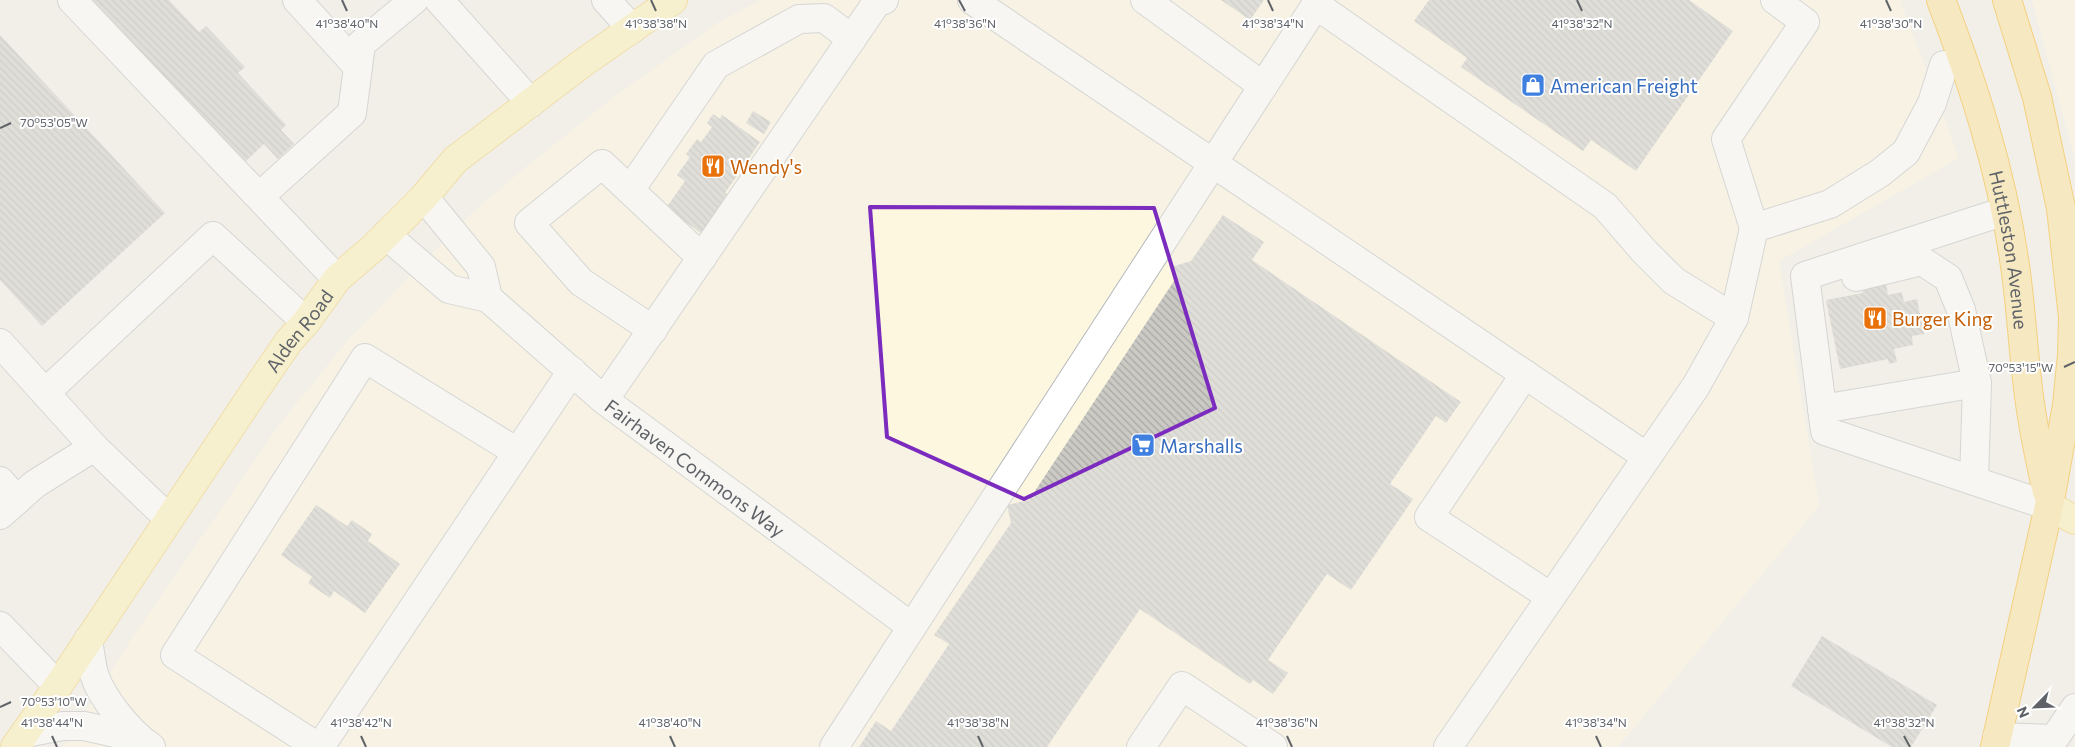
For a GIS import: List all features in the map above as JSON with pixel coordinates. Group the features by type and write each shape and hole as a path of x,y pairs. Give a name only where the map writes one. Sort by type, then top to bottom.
{"highway":[{"name":"Huttleston Avenue","path":"1941,0 1978,100 1992,151 2014,258 2031,411 2050,506"},
{"name":"Huttleston Avenue","path":"1996,742 2050,506 2067,405 2072,355 2072,308 2061,208 2037,97 2007,0"}],"main road":[{"name":"Alden Road","path":"20,740 289,341 306,322 337,279 424,198 455,160 673,0"},
{"path":"2050,506 2075,520"}],"lane":[{"path":"72,0 337,279"},
{"path":"297,0 358,67"},
{"path":"260,196 352,113 361,44 414,0"},
{"path":"439,0 531,103"},
{"path":"606,0 632,29"},
{"path":"604,400 877,2 884,0"},
{"path":"972,0 1647,457"},
{"path":"1145,0 1264,86"},
{"path":"1448,747 1696,386 1734,318 1754,228 1726,139 1805,22 1774,0"},
{"path":"834,747 1317,3 1605,206 1643,250 1674,281 1734,318"},
{"path":"630,190 716,65 799,19 824,18 852,39"},
{"path":"1754,228 1830,204 1880,174 1906,152 1932,103 1944,65"},
{"path":"653,330 581,282 529,224 602,164 702,258"},
{"path":"424,198 481,267 488,298"},
{"path":"1806,282 2005,212"},
{"name":"Fairhaven Commons Way","path":"386,235 449,289 488,298 604,400 912,627"},
{"path":"45,393 213,236 306,322"},
{"path":"1806,282 1922,261 1948,278 1961,310 1977,383 1974,481"},
{"path":"1806,282 1824,420"},
{"path":"0,343 94,447 169,519"},
{"path":"517,452 365,358 175,655 319,747 572,371"},
{"path":"1524,374 1429,517 1551,597"},
{"path":"1824,420 1977,383"},
{"path":"1824,420 1974,481 2050,506"},
{"path":"6,499 94,447"},
{"path":"0,626 58,686"},
{"path":"88,640 94,675 108,701 145,743"},
{"path":"1140,747 1182,686 1265,745"},
{"path":"1996,742 2054,739 2075,708"},
{"path":"20,740 63,726 84,726 145,743"}],"highlighted area":[{"path":"870,207 1154,208 1215,408 1024,499 887,437"}],"shaded area":[{"path":"761,0 1900,0 1959,158 1779,261 1819,506 1618,747 63,747 132,638 279,425 348,340 472,213 526,167 614,97 719,22"},
{"path":"2032,0 2075,0 2075,160"}],"building":[{"path":"92,0 169,0 199,32 206,26 245,67 238,73 286,125 281,130 294,144 278,159 264,144 244,163"},
{"path":"1221,0 1264,0 1250,20"},
{"path":"1429,0 1689,0 1733,31 1636,171 1591,140 1583,151 1461,67 1467,58 1414,21"},
{"path":"0,35 165,213 42,326 0,280"},
{"path":"753,111 771,122 764,134 746,123"},
{"name":"Wendy's","path":"713,114 720,119 722,115 760,142 725,193 732,197 705,236 666,208 685,181 677,175 690,157 686,154 697,139 701,142 712,127 707,123"},
{"path":"1223,215 1264,242 1252,260 1461,402 1446,423 1436,416 1390,484 1413,499 1351,590 1327,574 1268,660 1288,673 1273,694 1253,680 1250,684 1140,609 1047,747 859,747 876,721 891,731 949,644 934,635 1011,523 1007,505 1029,500 1174,281 1171,267 1191,261"},
{"name":"Burger King","path":"1885,279 1888,295 1902,292 1904,302 1917,299 1924,334 1912,336 1913,345 1894,349 1897,362 1889,364 1888,359 1840,369 1826,300 1863,293 1861,284"},
{"path":"316,505 347,526 352,520 372,534 368,541 400,564 365,613 334,591 330,598 308,583 312,577 281,555"},
{"path":"1822,636 1937,705 1911,747 1892,747 1791,686"}],"place":[{"name":"American Freight","path":"1533,85"},
{"name":"Wendy's","path":"713,166"},
{"name":"Burger King","path":"1875,318"},
{"name":"Marshalls","path":"1143,445"}]}
